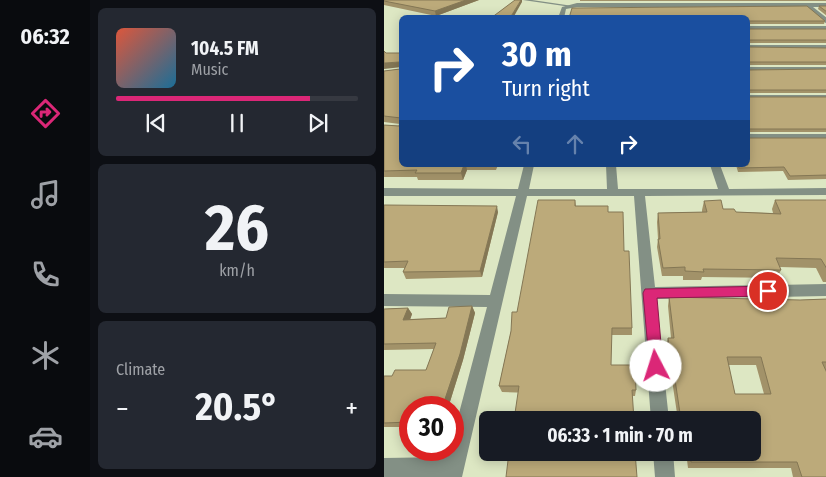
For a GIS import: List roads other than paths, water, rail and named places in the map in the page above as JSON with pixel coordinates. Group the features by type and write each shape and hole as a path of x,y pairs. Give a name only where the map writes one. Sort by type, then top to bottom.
{"street":[{"path":"561,15 562,10 571,6 603,2 826,5"},
{"path":"809,6 826,22"},
{"path":"750,28 826,28"},
{"path":"750,48 826,47"},
{"path":"750,69 826,69"},
{"path":"750,97 826,97"},
{"path":"750,137 826,137"},
{"path":"384,468 453,472 524,192 529,167"},
{"path":"611,167 613,193"},
{"path":"716,167 725,193"},
{"path":"384,192 725,193 826,191"},
{"path":"639,193 650,293 659,411"},
{"path":"650,293 826,290"},
{"path":"384,300 496,301"},
{"path":"664,461 665,477"}],"lane":[{"path":"525,0 571,6"}]}
